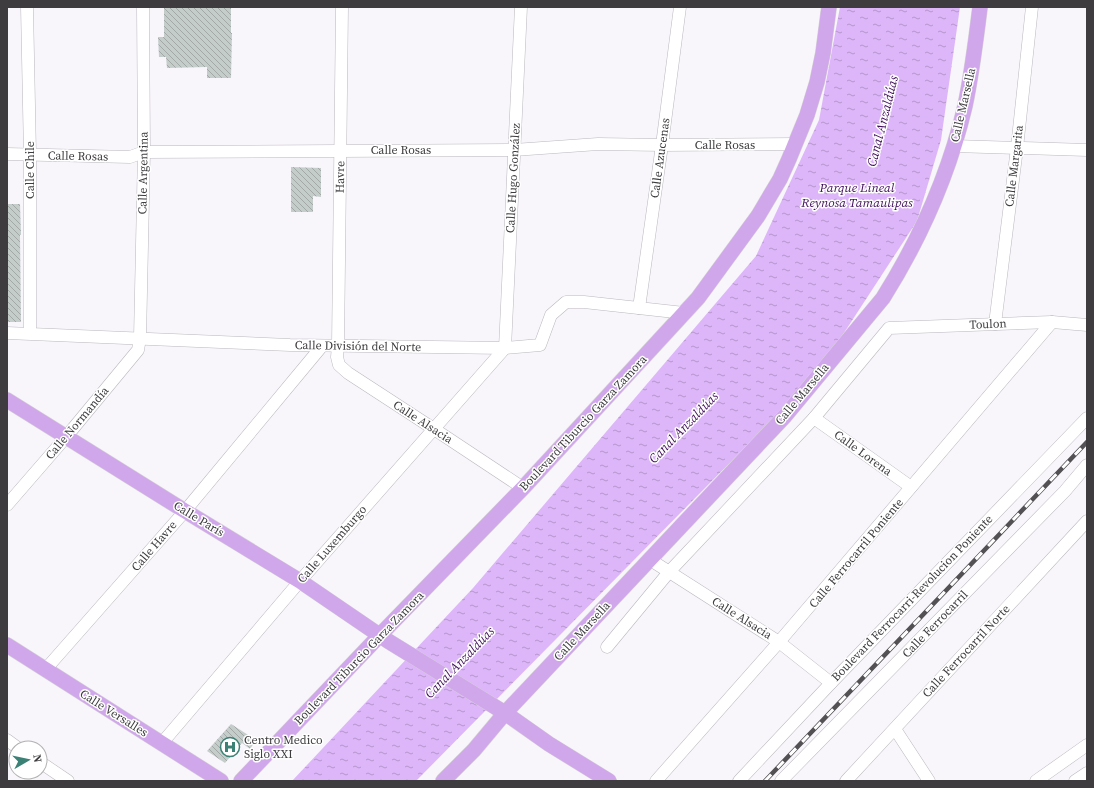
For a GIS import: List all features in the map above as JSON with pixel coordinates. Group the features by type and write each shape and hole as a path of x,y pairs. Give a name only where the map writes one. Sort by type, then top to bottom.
{"main road":[{"name":"Boulevard Tiburcio Garza Zamora","path":"241,781 384,638 698,298 758,216 780,179 796,144 817,82 823,53 829,7"},
{"name":"Calle Marsella","path":"443,781 474,750 499,709 649,559 785,416 883,298 895,279 918,235 941,185 954,146 970,79 980,7"},
{"name":"Calle París","path":"7,400 300,581 384,638 499,709 549,744 608,781"},
{"name":"Calle Versalles","path":"7,645 221,781"}],"street":[{"name":"Calle Chile","path":"27,7 30,155 30,333"},
{"name":"Calle Argentina","path":"140,338 144,152 143,7"},
{"name":"Havre","path":"338,346 342,7"},
{"name":"Calle Hugo González","path":"505,348 521,7"},
{"name":"Calle Azucenas","path":"639,308 680,7"},
{"name":"Calle Margarita","path":"995,324 1032,7"},
{"name":"Calle Rosas","path":"7,154 130,157 144,152 514,150 598,144 662,146 796,144"},
{"path":"954,146 1087,150"},
{"name":"Calle División del Norte","path":"7,333 322,346 505,348 540,344 552,315 566,302 584,302 684,313"},
{"name":"Toulon","path":"814,418 889,328 1052,322 1087,325"},
{"name":"Calle Ferrocarril Poniente","path":"656,781 779,642 1052,322"},
{"name":"Calle Normandía","path":"7,505 138,350 140,338"},
{"name":"Calle Havre","path":"45,670 185,511 322,346"},
{"name":"Calle Alsacia","path":"338,346 337,357 339,365 348,373 523,488"},
{"name":"Calle Luxemburgo","path":"162,743 300,581 505,348"},
{"path":"607,647 669,572 814,418"},
{"name":"Calle Lorena","path":"814,418 911,487"},
{"name":"Boulevard Ferrocarri-Revolucion Poniente","path":"739,781 831,683 1087,418"},
{"name":"Calle Ferrocarril","path":"781,781 1066,491 1087,465"},
{"name":"Calle Ferrocarril Norte","path":"846,781 1087,521"},
{"name":"Calle Alsacia","path":"649,559 779,642 831,683"},
{"path":"894,728 929,781"},
{"path":"1036,781 1087,746"},
{"path":"48,767 68,781"},
{"path":"1075,781 1087,773"}],"water":[{"name":"Parque Lineal Reynosa Tamaulipas","path":"840,7 960,7 941,140 917,221 840,339 776,416 416,781 292,781 473,588 756,256 819,120"}],"building":[{"path":"164,7 231,7 231,78 207,78 207,67 167,68 166,57 159,57 158,37 164,37"},
{"path":"291,167 321,168 321,197 313,196 313,212 291,212"},
{"path":"7,204 20,204 21,322 7,322"},
{"path":"231,724 256,740 250,749 242,743 225,763 207,751"}],"railway":[{"path":"765,781 1087,442"}],"place":[{"name":"Centro Medico Siglo XXI","path":"230,747"}],"water label":[{"name":"Canal Anzaldúas","path":"882,121"},
{"name":"Canal Anzaldúas","path":"683,427"},
{"name":"Canal Anzaldúas","path":"459,662"}]}
